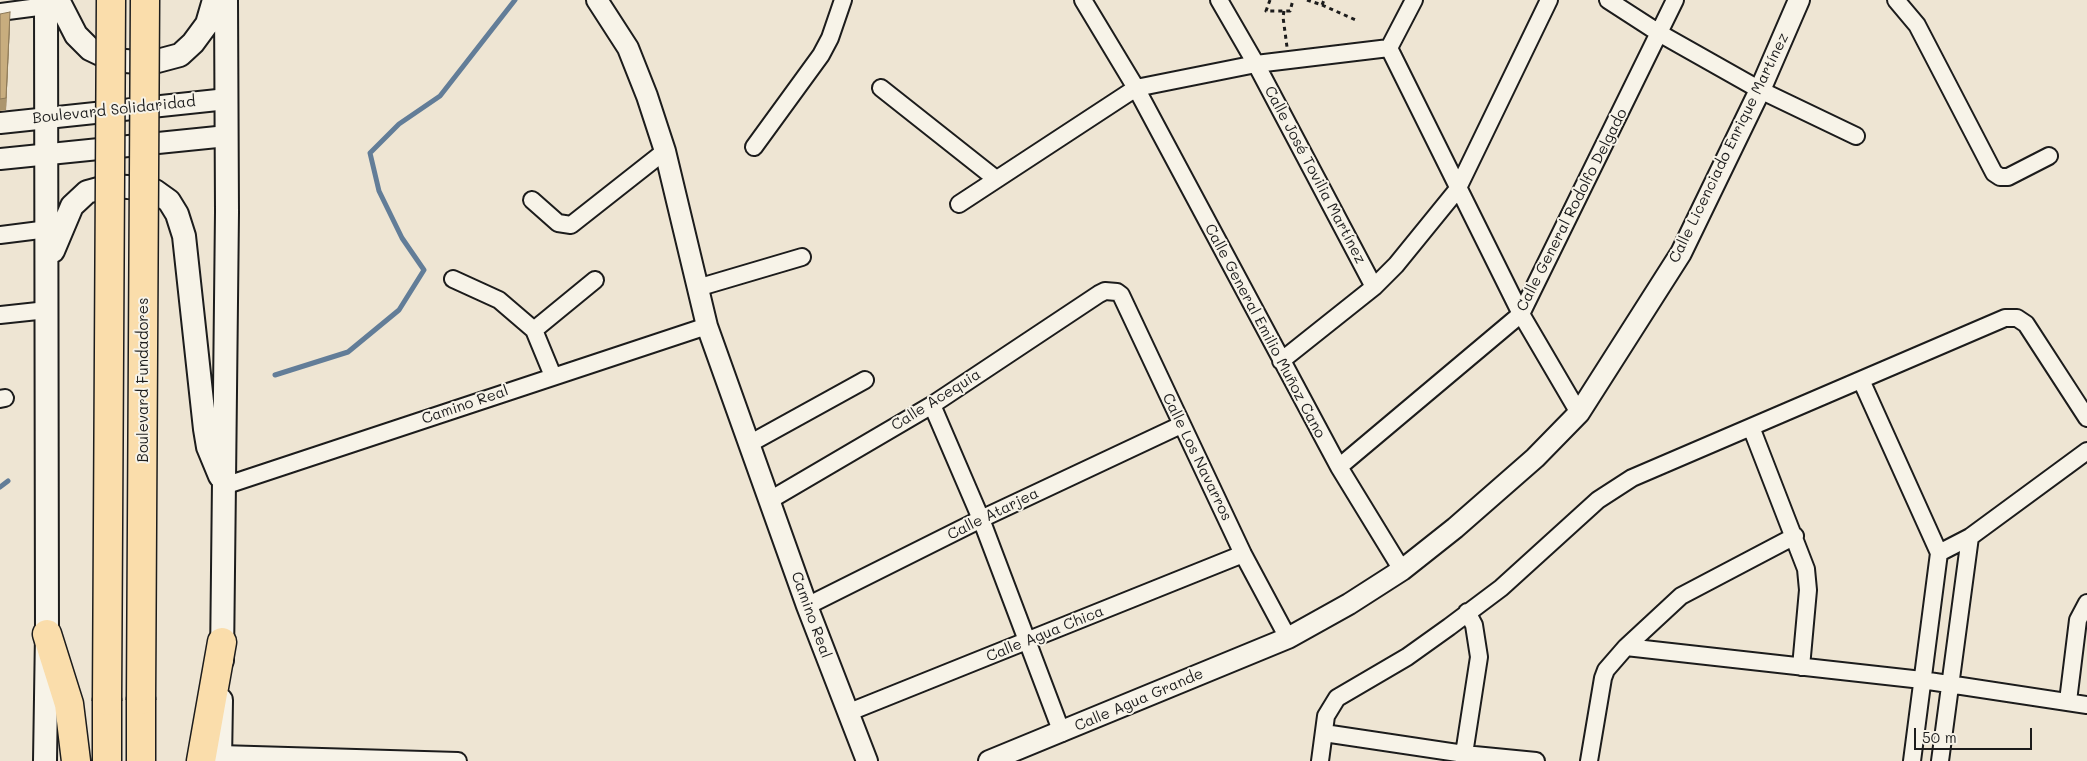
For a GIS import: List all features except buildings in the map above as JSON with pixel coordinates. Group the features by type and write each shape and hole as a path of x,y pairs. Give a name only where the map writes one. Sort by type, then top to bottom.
{"highway":[{"path":"107,761 111,0"},
{"name":"Boulevard Fundadores","path":"141,761 145,0"},
{"path":"47,634 69,704 76,761"},
{"path":"214,759 222,642"}],"main road":[{"path":"50,2 76,35 90,49 113,60 150,63 180,55 193,43 207,24 214,0"},
{"path":"222,642 227,136 226,0"},
{"path":"45,761 47,634 47,116 50,2"},
{"path":"48,265 63,223 72,206 87,192 109,186 128,186 155,191 169,201 177,214 184,236 208,446 224,486"}],"street":[{"name":"Camino Real","path":"596,0 628,48 647,96 665,152 707,326 807,606 867,761"},
{"path":"754,147 821,55 830,38 843,0"},
{"name":"Calle General Emilio Muñoz Cano","path":"1083,0 1136,88 1338,467 1402,570"},
{"name":"Calle José Tovilia Martínez","path":"1219,0 1256,64 1374,287"},
{"path":"1389,48 1414,0"},
{"path":"1281,361 1374,287 1396,265 1458,190 1548,0"},
{"path":"1608,0 1660,33 1760,90 1856,136"},
{"name":"Calle General Rodolfo Delgado","path":"1338,467 1522,314 1660,33 1674,0"},
{"name":"Calle Licenciado Enrique Martínez","path":"1288,638 1349,604 1402,570 1455,528 1535,458 1580,413 1681,252 1760,90 1799,0"},
{"path":"1896,0 1917,25 1994,173 2000,177 2008,177 2049,156"},
{"path":"0,12 50,2"},
{"path":"959,204 1136,88 1256,64 1389,48"},
{"path":"1389,48 1458,190 1522,314 1580,413"},
{"path":"881,88 996,179"},
{"name":"Boulevard Solidaridad","path":"0,122 227,99"},
{"path":"0,159 227,136"},
{"path":"532,200 558,223 571,225 665,152"},
{"path":"0,235 48,229"},
{"path":"697,288 802,257"},
{"path":"453,279 498,300 534,330 553,376"},
{"path":"534,330 595,280"},
{"name":"Calle Los Navarros","path":"1099,294 1111,291 1121,295 1243,554 1288,638"},
{"name":"Calle Acequia","path":"770,500 932,405 1099,294"},
{"path":"0,315 47,310"},
{"path":"1320,761 1328,710 1337,698 1407,657 1501,588 1610,492 1632,478 2005,318 2017,318 2026,324 2087,418"},
{"name":"Camino Real","path":"224,486 707,326"},
{"path":"749,444 865,380"},
{"path":"1862,380 1939,552 1912,761"},
{"path":"932,405 981,520 1062,732"},
{"name":"Calle Atarjea","path":"807,606 981,520 1181,425"},
{"path":"1751,427 1795,536 1808,581 1801,667"},
{"path":"1939,552 1970,537 2087,451"},
{"path":"1589,761 1602,678 1606,670 1626,647 1681,596 1795,536"},
{"path":"1940,761 1970,537"},
{"name":"Calle Agua Chica","path":"848,713 1243,554"},
{"path":"2068,700 2087,603"},
{"path":"1464,754 1479,657 1474,625 1467,612"},
{"name":"Calle Agua Grande","path":"991,760 1288,638"},
{"path":"1626,647 1922,680 2068,700 2087,705"},
{"path":"1324,733 1464,754 1536,761"},
{"path":"214,759 458,761"}],"path":[{"path":"1270,0 1266,11 1290,10 1293,0"},
{"path":"1307,0 1358,21"},
{"path":"1322,5 1324,0"},
{"path":"1284,10 1283,17 1290,60"}],"waterway":[{"path":"275,375 348,352 399,310 424,270 402,238 379,191 370,153 399,124 440,96 515,0"},
{"path":"0,487 8,481"}]}
